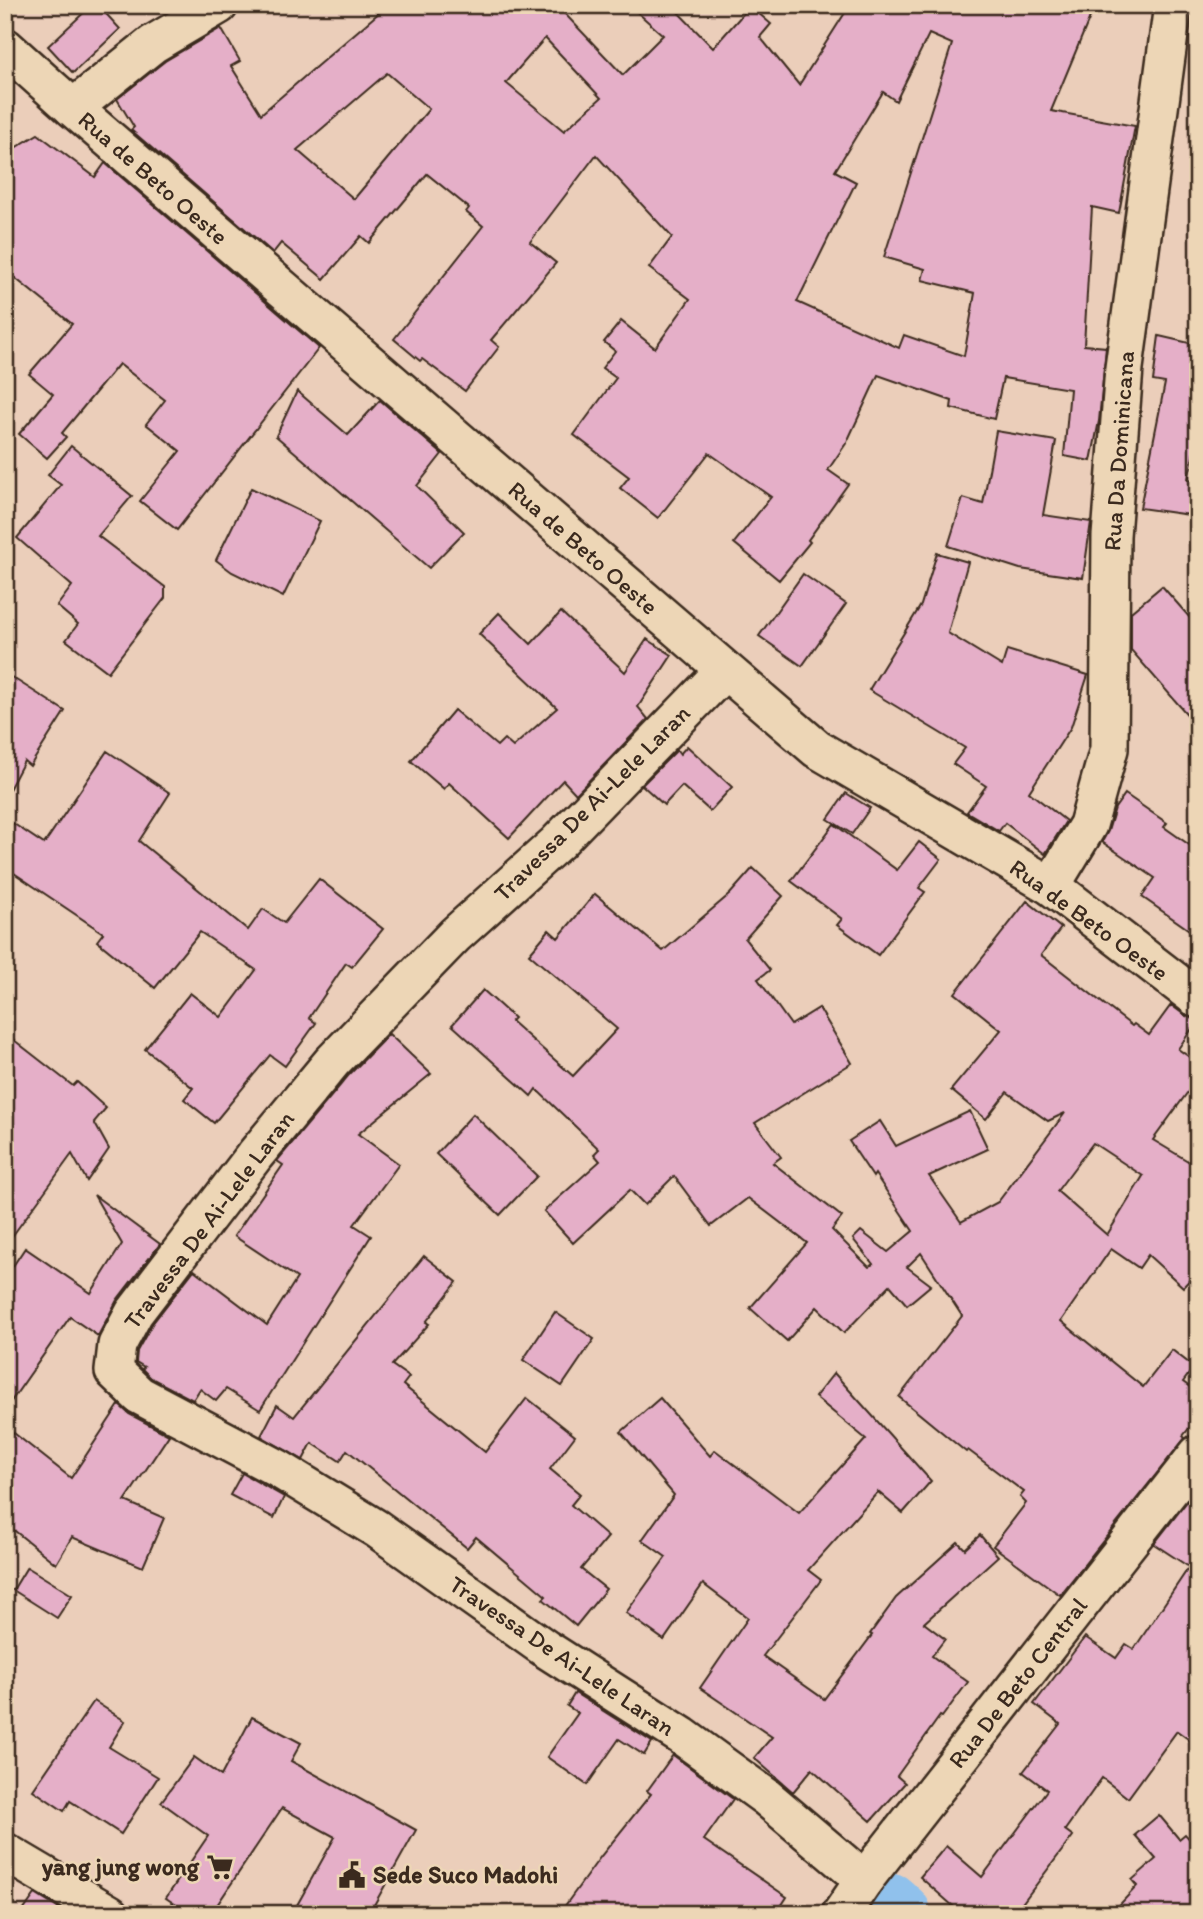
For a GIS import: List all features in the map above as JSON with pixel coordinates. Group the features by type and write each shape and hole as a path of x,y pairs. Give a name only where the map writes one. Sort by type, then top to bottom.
{"street":[{"path":"73,108 153,44 219,5"},
{"name":"Rua Da Dominicana","path":"1051,886 1088,825 1109,749 1111,536 1124,368 1173,5"},
{"name":"Rua de Beto Oeste","path":"5,47 817,749 1051,886 1198,999"},
{"name":"Travessa De Ai-Lele Laran","path":"724,671 557,842 456,935 332,1062 255,1155 134,1313 117,1345 114,1371 139,1395 276,1468 377,1529 546,1649 682,1736 766,1797 864,1880"},
{"name":"Rua De Beto Central","path":"841,1914 864,1880 1198,1454"},
{"path":"5,1852 110,1914"}],"building":[{"path":"92,5 98,5 120,29 73,73 48,46"},
{"path":"388,5 573,5 565,14 623,75 663,35 629,5 671,5 713,48 750,6 771,24 760,37 799,85 850,5 1095,5 1051,111 1135,126 1119,213 1092,207 1084,345 1106,347 1099,421 1091,461 1064,456 1070,389 1003,378 994,419 951,408 952,401 878,375 847,442 828,470 848,484 808,540 810,542 779,580 734,543 771,497 709,453 658,518 620,488 629,477 574,435 616,378 602,368 615,351 604,342 621,321 655,348 690,299 649,268 672,237 596,155 530,242 556,263 491,340 499,347 465,391 422,359 420,361 394,339 483,226 466,212 469,208 427,174 369,243 361,236 324,279 281,243 273,253 131,130 134,127 117,99 165,61 221,28 240,61 231,66 261,114","holes":["929,34 952,44 884,257 925,269 922,280 975,293 964,356 904,335 899,348 797,302 856,182 835,171 883,92 896,101","545,38 601,98 564,131 506,83","387,73 429,109 354,199 297,150"]},
{"path":"38,134 95,177 105,163 319,348 177,530 140,501 180,451 146,424 165,400 119,364 62,433 66,437 47,458 19,434 53,394 29,374 72,324 5,270 5,154"},
{"path":"1159,336 1198,345 1198,433 1188,480 1194,481 1190,515 1140,508 1165,383 1153,381"},
{"path":"297,391 348,435 380,400 442,454 417,486 464,532 429,568 276,436"},
{"path":"996,431 1056,441 1043,515 1091,522 1083,578 1020,569 948,546 963,498 983,504"},
{"path":"71,446 132,496 98,536 165,587 165,598 108,672 66,640 78,624 57,606 72,586 17,538 61,485 48,475"},
{"path":"251,488 320,521 283,597 232,572 216,560"},
{"path":"937,553 968,562 948,633 1002,666 1007,650 1088,675 1071,727 1029,792 1066,821 1045,854 1005,823 999,831 967,812 986,786 953,764 965,748 869,690 921,605"},
{"path":"803,574 846,604 802,666 759,636"},
{"path":"1162,586 1198,627 1198,727 1131,650 1131,612"},
{"path":"561,612 625,672 647,639 672,655 638,707 648,719 576,794 563,780 509,838 449,783 444,789 411,761 454,710 497,746 504,739 513,747 557,708 479,634 499,613 531,644"},
{"path":"5,673 65,711 30,766 24,761 5,797"},
{"path":"687,746 732,787 710,811 682,786 664,805 642,785 677,750 680,754"},
{"path":"107,751 170,793 139,841 248,930 263,909 284,923 319,879 383,929 352,967 346,963 309,1018 316,1023 285,1066 270,1055 214,1123 184,1099 193,1088 145,1049 190,993 221,1017 256,970 200,932 155,988 97,941 103,933 5,867 5,818 44,844"},
{"path":"846,793 870,808 852,834 828,819"},
{"path":"1125,794 1167,823 1164,827 1198,851 1198,936 1142,897 1155,878 1102,842 1115,808"},
{"path":"834,824 897,870 919,842 941,859 919,888 925,892 878,955 837,925 842,919 791,881"},
{"path":"753,868 783,896 745,939 770,970 758,979 791,1025 819,1008 852,1063 755,1123 781,1157 773,1163 842,1217 832,1230 869,1267 873,1264 853,1239 861,1231 888,1252 913,1231 849,1141 880,1121 896,1146 970,1111 988,1149 929,1176 961,1222 998,1202 1065,1113 1048,1121 1007,1092 986,1119 951,1090 1001,1030 955,993 1027,901 1061,928 1041,955 1132,1026 1134,1024 1149,1035 1171,1005 1186,1016 1198,1020 1178,1049 1198,1063 1198,1078 1153,1140 1198,1167 1198,1271 1183,1287 1148,1255 1139,1268 1111,1249 1061,1321 1143,1387 1172,1350 1194,1367 1183,1382 1198,1393 1198,1417 1183,1436 1185,1438 1060,1595 993,1546 1026,1503 1020,1497 1024,1492 968,1450 966,1452 899,1397 962,1316 921,1253 907,1267 931,1285 907,1305 890,1285 844,1333 817,1307 787,1341 750,1308 807,1243 748,1198 711,1226 674,1176 645,1205 630,1190 573,1243 544,1211 600,1161 594,1154 599,1149 536,1089 531,1096 452,1025 483,990 514,1018 511,1021 573,1076 617,1029 529,954 549,930 558,938 595,894 663,951 730,894","holes":["1093,1143 1143,1176 1107,1235 1057,1191"]},
{"path":"5,1033 73,1086 77,1082 106,1108 94,1122 109,1149 87,1181 72,1154 5,1246"},
{"path":"389,1034 431,1074 358,1134 399,1164 354,1225 371,1236 260,1410 226,1389 216,1401 200,1389 193,1400 151,1378 142,1369 144,1367 136,1362 137,1351 152,1324 194,1270 267,1325 297,1278 234,1236 283,1165 277,1161 348,1076"},
{"path":"473,1114 537,1176 500,1215 436,1154"},
{"path":"94,1195 160,1244 117,1300 98,1336 70,1317 5,1410 5,1278 25,1248 91,1293 122,1244"},
{"path":"424,1256 457,1282 426,1322 429,1324 392,1365 409,1377 403,1385 485,1452 527,1398 575,1436 550,1469 580,1494 571,1505 608,1537 581,1569 606,1589 576,1626 543,1599 546,1596 476,1537 467,1548 347,1450 340,1461 312,1443 303,1460 261,1436 277,1405 294,1417"},
{"path":"555,1312 594,1339 562,1386 523,1360"},
{"path":"834,1373 931,1481 903,1513 878,1492 808,1570 821,1580 763,1656 824,1699 896,1598 958,1542 965,1549 980,1535 998,1556 924,1623 945,1639 932,1656 968,1682 897,1776 905,1783 871,1821 812,1769 793,1792 754,1758 772,1737 700,1688 748,1618 703,1584 664,1640 626,1613 666,1557 642,1540 674,1495 621,1432 660,1398 710,1456 715,1450 799,1513 866,1439 815,1397"},
{"path":"119,1405 129,1414 169,1435 125,1501 164,1518 143,1567 72,1537 56,1564 5,1523 5,1426 71,1478"},
{"path":"242,1473 284,1497 274,1518 230,1495"},
{"path":"1189,1499 1198,1505 1198,1746 1177,1731 1128,1798 1102,1778 1065,1830 1073,1836 1014,1914 962,1914 920,1877 946,1846 982,1877 1047,1790 1023,1772 1060,1724 1034,1704 1085,1637 1116,1658 1126,1644 1134,1649 1189,1567 1154,1544"},
{"path":"27,1567 72,1595 57,1618 13,1590"},
{"path":"575,1693 652,1742 644,1755 619,1739 587,1785 547,1757 578,1713 567,1706"},
{"path":"94,1701 125,1721 109,1747 158,1777 121,1834 70,1801 64,1811 33,1790"},
{"path":"252,1717 301,1743 291,1761 416,1830 369,1914 292,1914 335,1837 282,1808 211,1914 190,1914 166,1898 208,1836 161,1802 194,1757 221,1776"},
{"path":"673,1755 733,1799 704,1840 787,1897 776,1914 559,1914 651,1794 647,1791"},
{"path":"1159,1815 1179,1839 1185,1834 1198,1848 1198,1899 1181,1914 1111,1914 1137,1886 1132,1880 1156,1859 1135,1835"},
{"path":"35,1894 59,1909 56,1914 21,1914"}],"waterway":[{"path":"889,1904 900,1914"}],"place":[{"name":"yang jung wong","path":"220,1867"},
{"name":"Sede Suco Madohi","path":"352,1875"}]}
